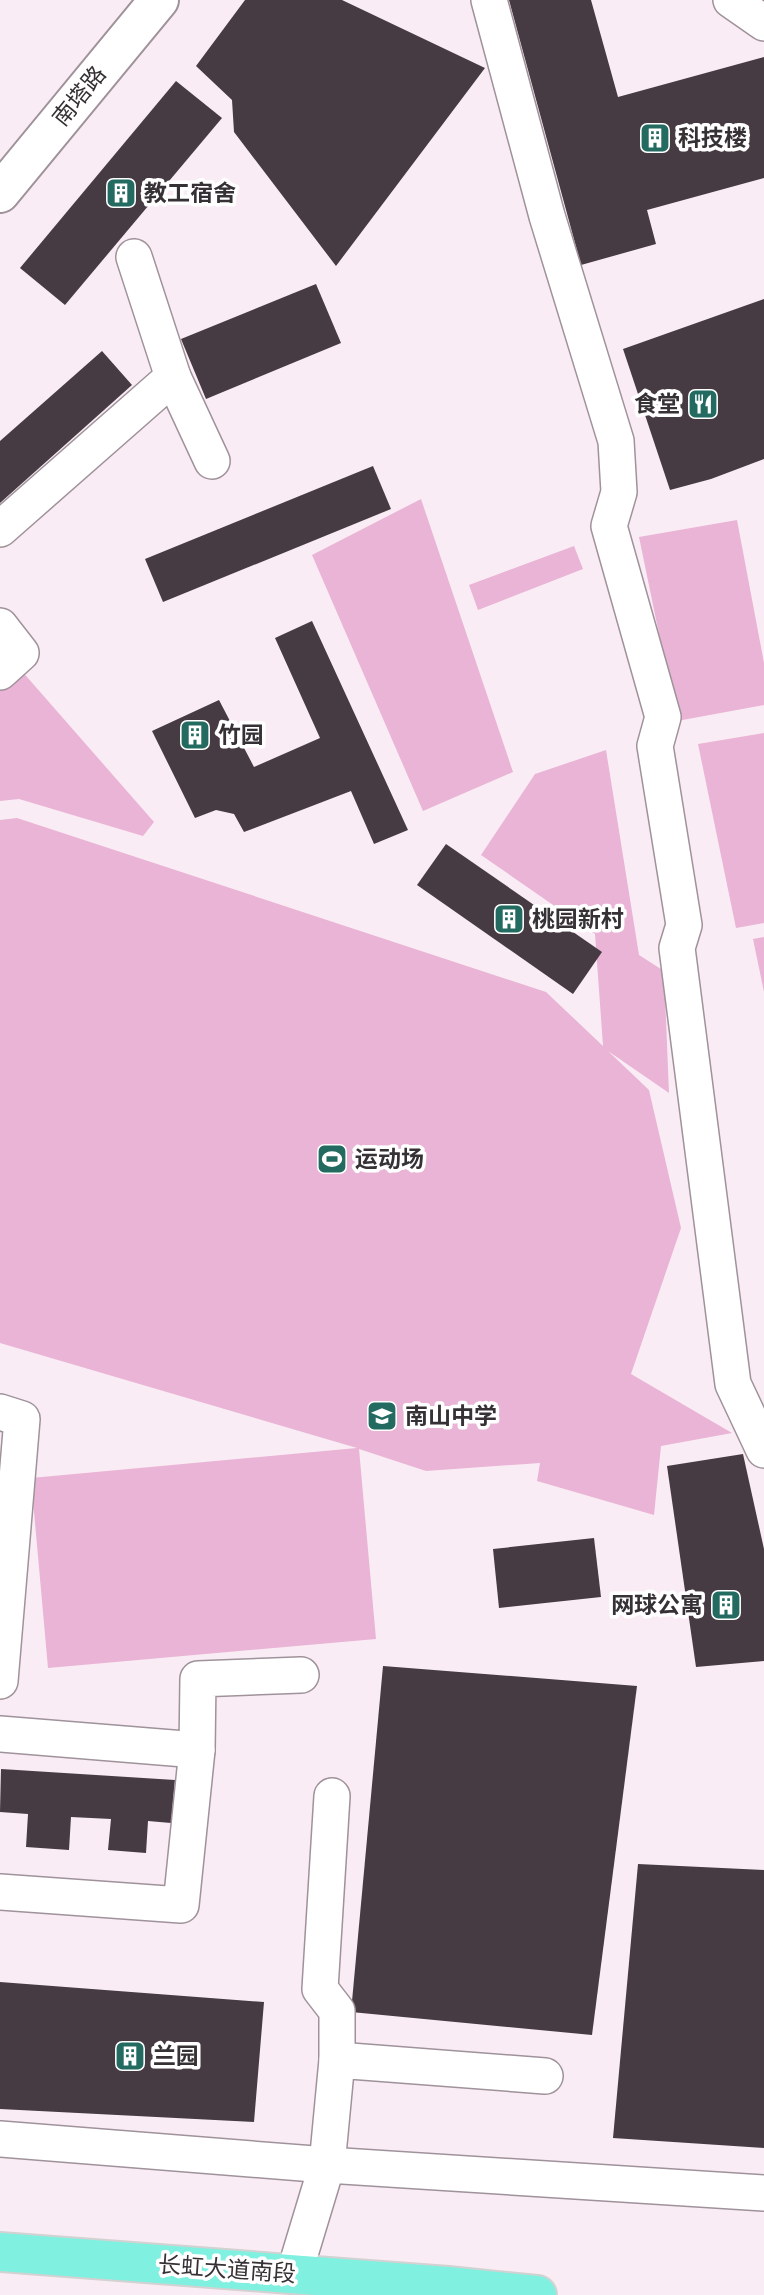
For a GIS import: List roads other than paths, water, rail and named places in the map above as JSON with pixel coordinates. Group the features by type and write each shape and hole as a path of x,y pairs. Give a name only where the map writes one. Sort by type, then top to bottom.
{"highway":[{"name":"长虹大道南段","path":"0,2252 537,2295"}],"street":[{"name":"南塔路","path":"0,193 159,0"},
{"path":"489,0 547,216 616,440 620,492 609,526 663,717 655,746 684,925 677,948 733,1384 764,1450"},
{"path":"731,0 764,23"},
{"path":"134,257 173,377 212,461"},
{"path":"0,529 173,377"},
{"path":"0,626 21,653 0,672"},
{"path":"0,1412 22,1419 0,1681"},
{"path":"0,1892 181,1905 197,1751 198,1679 301,1675"},
{"path":"0,1734 197,1751"},
{"path":"294,2274 327,2165 337,2060 337,2011 320,1989 332,1796"},
{"path":"337,2060 545,2076"},
{"path":"0,2139 327,2165 764,2193"}],"place":[{"name":"科技楼","path":"655,138"},
{"name":"教工宿舍","path":"121,193"},
{"name":"食堂","path":"703,404"},
{"name":"竹园","path":"195,735"},
{"name":"桃园新村","path":"509,919"},
{"name":"运动场","path":"332,1159"},
{"name":"南山中学","path":"382,1416"},
{"name":"网球公寓","path":"726,1605"},
{"name":"兰园","path":"130,2056"}]}
